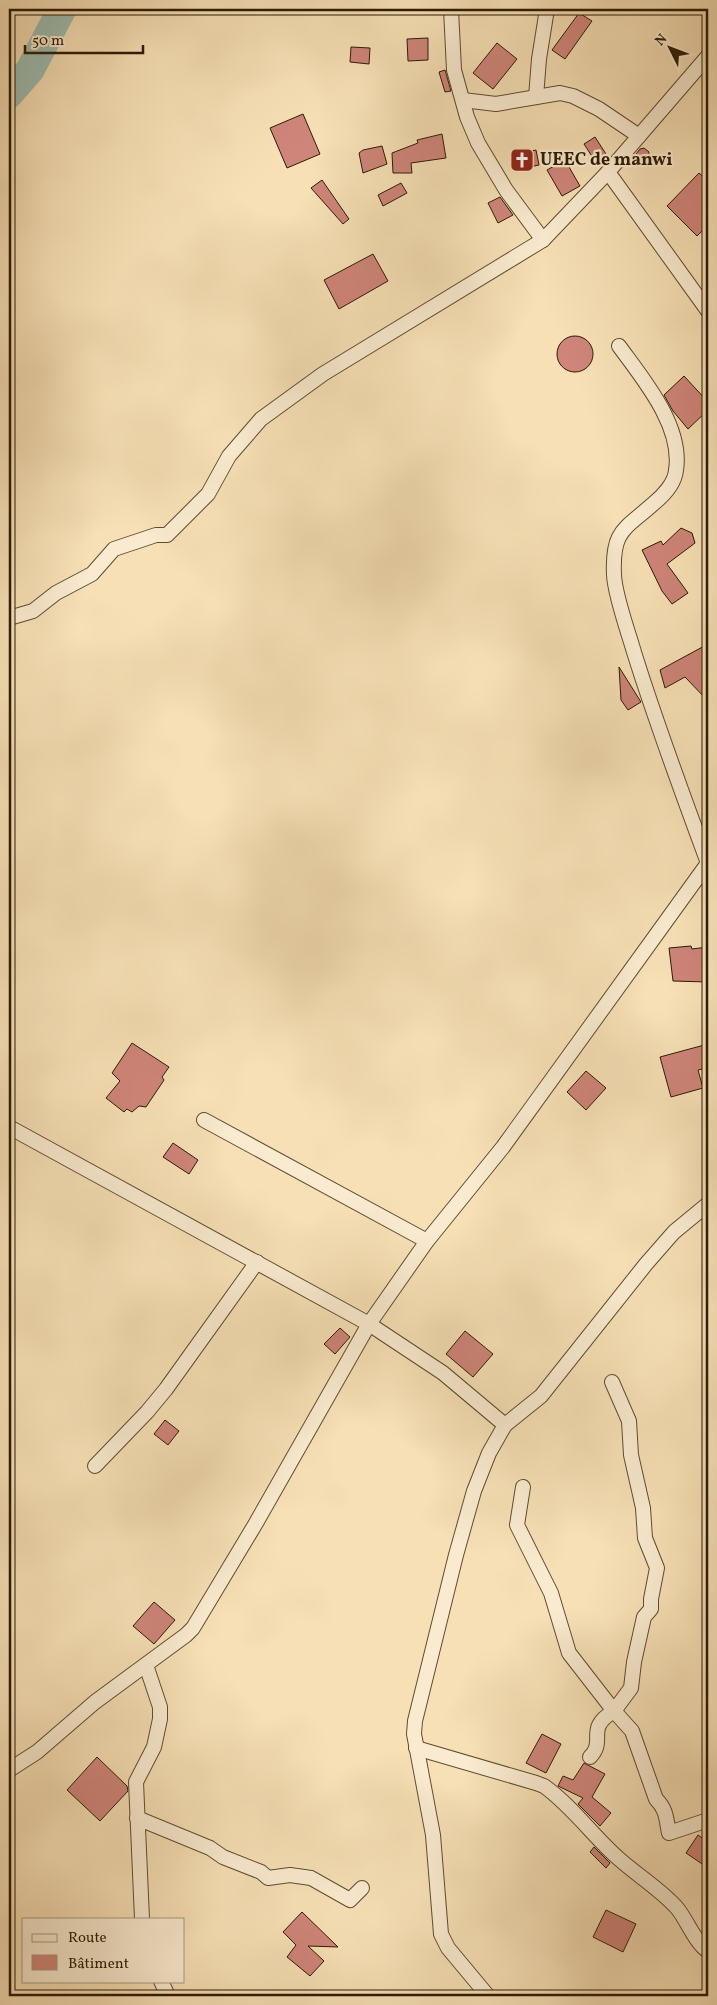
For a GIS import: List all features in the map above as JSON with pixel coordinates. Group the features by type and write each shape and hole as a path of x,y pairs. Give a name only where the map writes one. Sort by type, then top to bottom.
{"street":[{"path":"451,9 454,70 467,117 478,143 506,190 543,240"},
{"path":"536,98 539,59 547,9"},
{"path":"9,618 33,612 56,593 92,574 114,548 156,535 167,535 208,494 229,456 261,419 323,374 543,240 608,172 708,56"},
{"path":"463,100 496,104 560,93 573,96 599,109 640,136"},
{"path":"608,172 708,311"},
{"path":"9,1770 37,1752 95,1702 186,1635 200,1617 369,1324 427,1241 503,1147 708,863 651,708 625,621 614,576 616,544 620,533 654,504 667,489 676,472 676,451 670,426 651,390 619,346"},
{"path":"204,1120 427,1241"},
{"path":"9,1127 369,1324 443,1373 505,1425"},
{"path":"488,1996 448,1948 441,1934 433,1835 416,1748 415,1721 474,1490 489,1453 505,1425 541,1396 646,1264 674,1232 708,1204"},
{"path":"95,1466 147,1412 166,1389 257,1262"},
{"path":"590,1757 595,1752 599,1723 603,1717 614,1711 630,1688 642,1624 644,1617 651,1609 657,1568 645,1538 643,1508 631,1456 629,1421 612,1382"},
{"path":"523,1488 517,1525 551,1593 569,1653 632,1731 656,1799 664,1807 668,1819 669,1833 708,1820"},
{"path":"142,1918 136,1782 154,1746 160,1719 160,1708 146,1664"},
{"path":"416,1748 544,1786 618,1858 667,1898 689,1924 702,1946 708,1951"},
{"path":"137,1818 210,1848 223,1857 261,1872 268,1878 290,1875 311,1878 350,1900 362,1888"},
{"path":"161,1982 168,1996"}],"building":[{"path":"579,13 592,21 565,59 552,50"},
{"path":"428,38 428,60 408,61 407,39"},
{"path":"497,43 517,59 493,89 473,73"},
{"path":"351,47 370,48 369,64 350,62"},
{"path":"445,70 451,91 445,92 439,72"},
{"path":"303,114 320,154 287,168 270,128"},
{"path":"442,134 446,158 411,163 412,173 393,173 392,153 418,143 417,140"},
{"path":"595,137 606,154 595,161 584,144"},
{"path":"382,146 387,164 363,173 359,153 363,150"},
{"path":"644,148 649,152 648,159 638,162 636,154 640,149"},
{"path":"536,150 539,165 520,169 517,154"},
{"path":"565,160 580,186 562,196 547,170"},
{"path":"699,173 708,181 708,225 697,236 667,206"},
{"path":"322,180 349,219 343,224 311,188"},
{"path":"401,183 407,193 383,206 378,195"},
{"path":"500,197 513,215 498,223 488,203"},
{"path":"373,254 388,281 339,309 324,280"},
{"path":"575,336 582,337 588,341 592,347 592,361 588,367 582,371 575,372 568,371 562,367 558,361 557,354 558,347 562,341 568,337"},
{"path":"684,376 708,402 708,410 688,429 673,411 664,395"},
{"path":"681,528 692,533 695,543 667,564 688,593 672,604 662,591 642,550 661,541 663,545"},
{"path":"708,644 708,701 685,677 665,688 660,670"},
{"path":"619,667 641,702 628,710 621,700"},
{"path":"691,946 692,949 708,947 708,982 673,981 669,948"},
{"path":"132,1043 169,1067 162,1077 164,1080 146,1107 139,1106 132,1112 127,1109 124,1112 106,1098 120,1081 112,1073"},
{"path":"708,1044 708,1068 698,1070 703,1088 671,1097 660,1057"},
{"path":"586,1071 606,1088 586,1110 567,1092"},
{"path":"173,1143 198,1160 189,1174 163,1157"},
{"path":"340,1328 350,1337 335,1354 324,1344"},
{"path":"465,1331 493,1354 473,1377 446,1354"},
{"path":"165,1420 179,1431 168,1445 154,1434"},
{"path":"154,1602 175,1620 154,1644 133,1626"},
{"path":"542,1734 561,1744 546,1773 526,1763"},
{"path":"97,1757 127,1786 128,1791 100,1821 67,1790"},
{"path":"584,1763 605,1774 592,1797 611,1813 600,1826 578,1804 583,1798 558,1786 563,1776 573,1780"},
{"path":"698,1835 708,1842 708,1868 686,1853"},
{"path":"594,1847 610,1863 606,1868 590,1852"},
{"path":"606,1910 636,1924 623,1952 593,1937"},
{"path":"302,1912 338,1947 308,1946 324,1961 310,1976 287,1957 296,1945 283,1932"}],"waterway":[{"path":"9,94 30,70 62,9"}],"place":[{"name":"UEEC de manwi","path":"522,160"}]}
